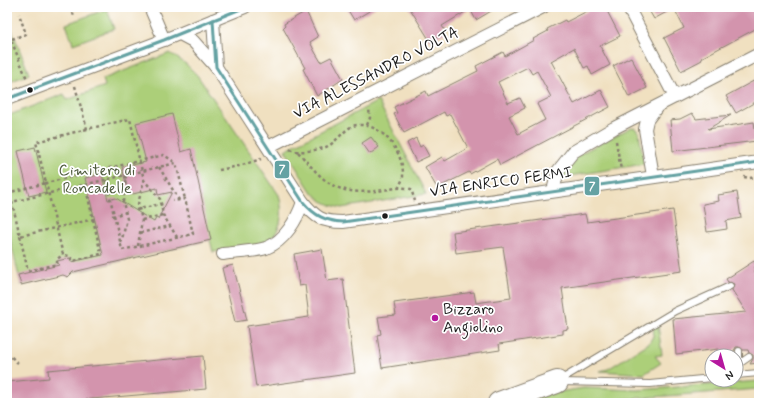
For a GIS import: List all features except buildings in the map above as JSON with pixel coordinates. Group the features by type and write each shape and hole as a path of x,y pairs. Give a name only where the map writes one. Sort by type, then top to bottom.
{"highway":[{"path":"500,403 557,382"}],"street":[{"path":"150,7 164,40"},
{"path":"7,100 180,34 218,14 245,7"},
{"name":"VIA ALESSANDRO VOLTA","path":"263,150 543,7"},
{"path":"628,7 675,97"},
{"name":"VIA ENRICO FERMI","path":"216,67 218,14"},
{"name":"VIA ENRICO FERMI","path":"180,34 193,41 216,67 263,150 313,214 326,222 343,222 653,176 759,162"},
{"path":"553,191 558,171 573,152 619,126 759,54"},
{"path":"653,176 645,129 647,120 657,106"},
{"path":"619,126 636,123 642,125 645,129"},
{"path":"222,254 266,248 273,244 299,214 303,202"}],"lane":[{"path":"557,382 675,310 730,286"},
{"path":"744,360 749,357"},
{"path":"744,374 759,373"},
{"path":"557,382 650,384 704,379"}],"path":[{"path":"71,7 74,16"},
{"path":"12,39 26,34 19,14"},
{"path":"7,30 12,39 27,79"},
{"path":"81,82 74,84 87,129"},
{"path":"63,256 36,142 130,119 144,180 138,204 138,210 142,220 138,246"},
{"path":"287,145 291,151 298,152 327,147 355,125 367,125 381,132 393,145 402,162 403,177 399,187"},
{"path":"619,126 622,172"},
{"path":"261,158 263,150"},
{"path":"298,152 321,178 337,189 357,193 399,187 411,189 415,203"},
{"path":"7,193 164,155 176,163 193,234 122,250 106,180"},
{"path":"261,158 266,164"},
{"path":"219,170 240,166 261,158"},
{"path":"85,184 101,254 73,261 70,256 63,256 57,259 57,264 28,271 12,202 85,184 176,163"},
{"path":"159,167 179,200"},
{"path":"739,174 749,178 759,177"},
{"path":"121,244 127,219 123,202 126,175"},
{"path":"144,180 163,204 164,215 178,237"},
{"path":"173,202 185,199"},
{"path":"138,210 163,204"},
{"path":"113,215 126,212"},
{"path":"142,220 164,215"},
{"path":"20,236 94,219"},
{"path":"140,233 170,226"},
{"path":"7,353 18,363"}],"green space":[{"path":"107,9 114,29 73,44 66,24"},
{"path":"8,20 29,74 7,83 7,21"},
{"name":"Cimitero di Roncadelle","path":"170,53 186,64 197,75 279,195 281,202 281,216 278,229 269,240 252,248 213,252 210,240 71,273 69,276 64,274 21,285 7,226 7,116 64,94 67,100 105,86 103,79"},
{"path":"378,101 426,194 341,208 322,201 311,191 285,150"},
{"path":"632,127 639,133 644,164 563,177 564,168 572,158"},
{"path":"658,325 662,355 655,356 661,363 644,374 600,371 608,369 649,343 653,336 654,327"},
{"path":"759,381 759,389 573,403 520,403 552,393 584,388 638,390 704,385 704,388 744,388 744,382"}],"transit line":[{"name":"7","path":"7,99 164,40 243,8"},
{"name":"7","path":"213,20 216,67 303,202 316,214 326,219 343,222 759,162"}],"place":[{"name":"Bizzaro Angiolino","path":"435,318"}]}
